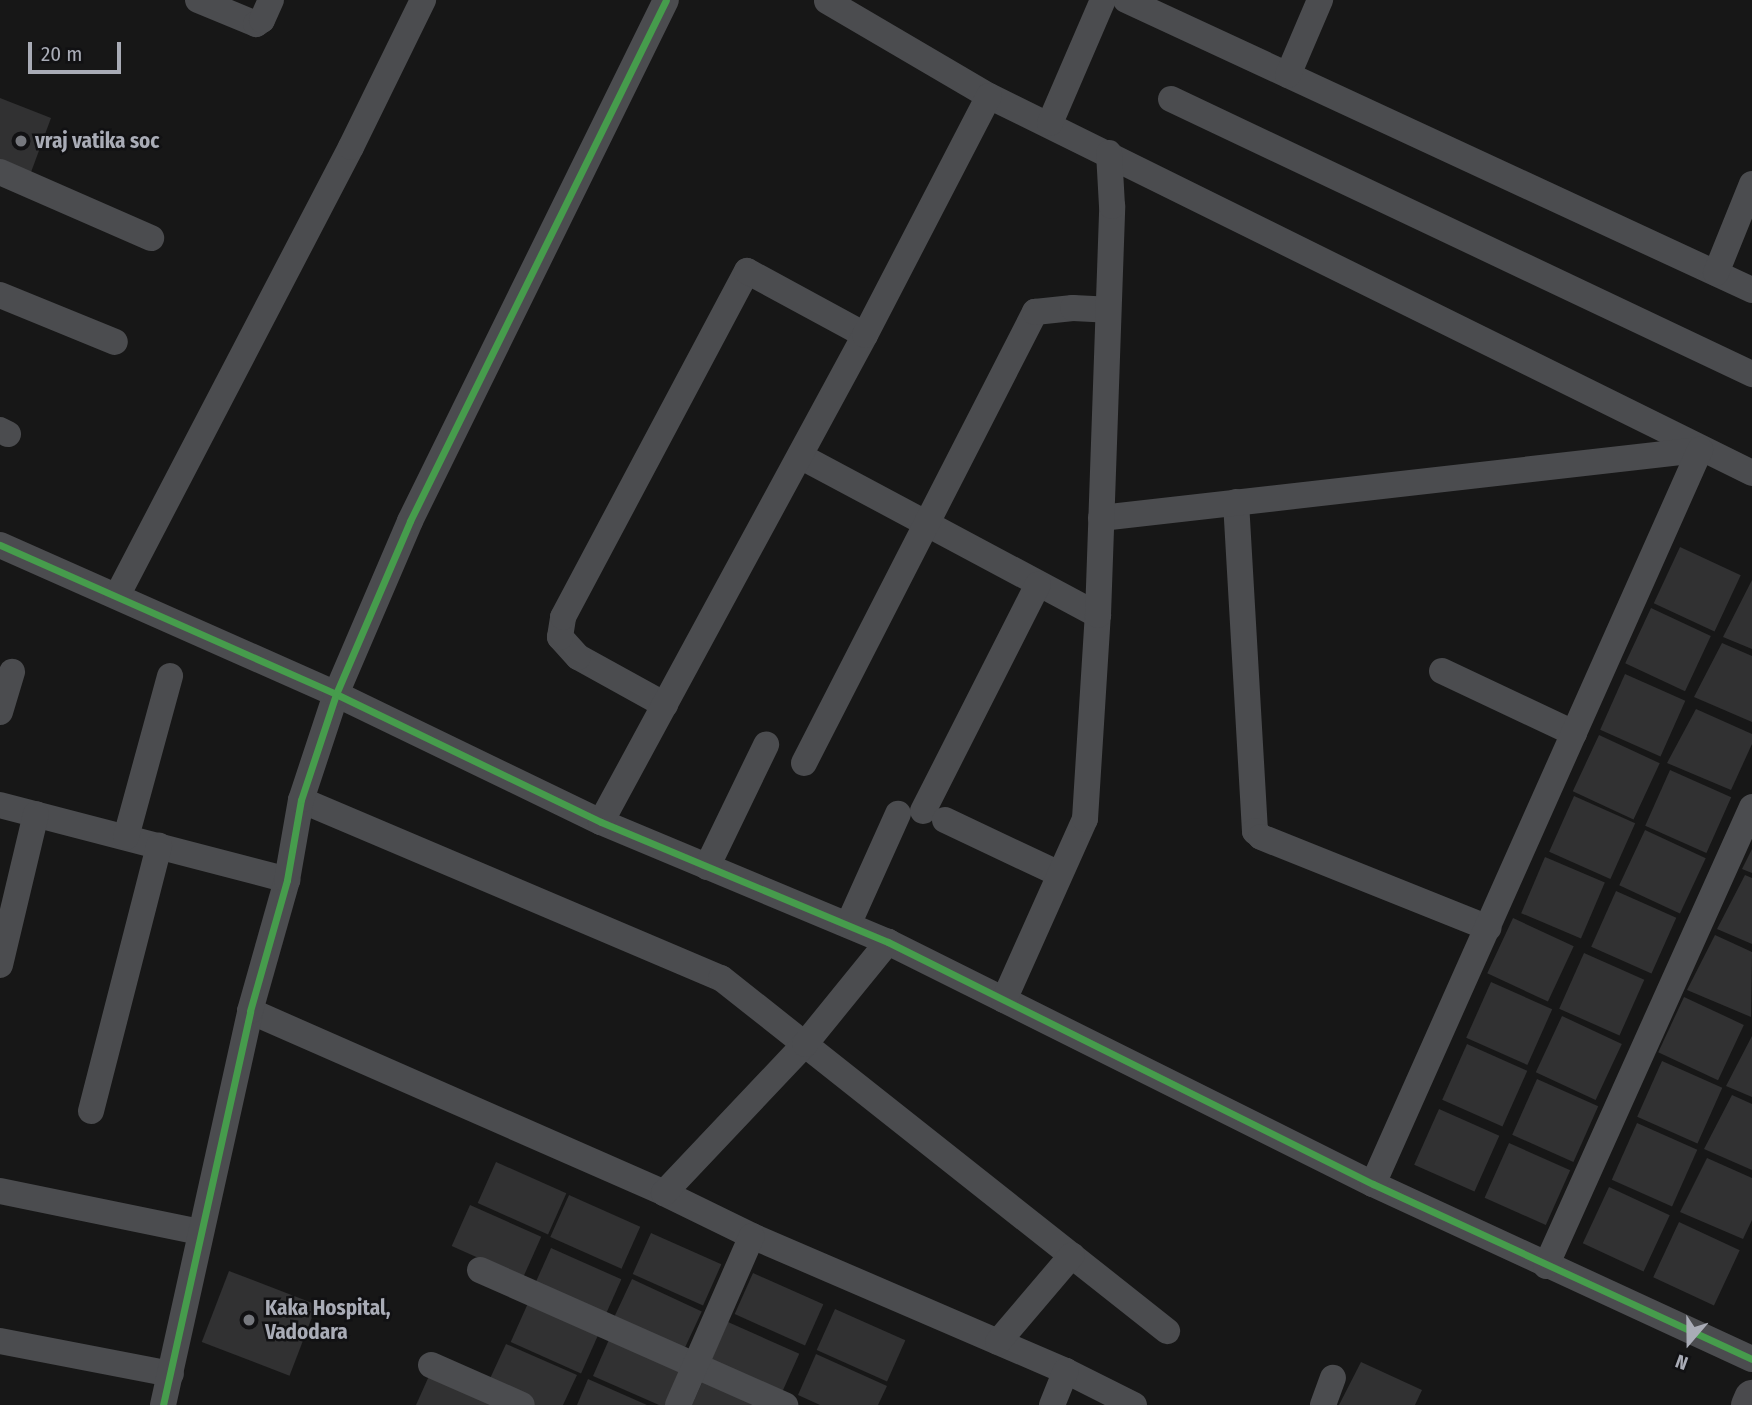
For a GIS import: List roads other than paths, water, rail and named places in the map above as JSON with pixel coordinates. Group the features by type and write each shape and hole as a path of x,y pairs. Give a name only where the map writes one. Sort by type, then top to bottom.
{"street":[{"path":"198,0 256,24 262,20 271,0"},
{"path":"117,596 351,147 423,0"},
{"path":"163,1405 250,1010 286,880 301,800 336,694 410,521 666,0"},
{"path":"1050,123 1103,0"},
{"path":"1126,0 1752,289"},
{"path":"1289,75 1320,0"},
{"path":"827,1 989,96 1050,123 1700,450 1752,473"},
{"path":"601,822 865,335 989,96"},
{"path":"1171,99 1752,374"},
{"path":"1004,1000 1085,819 1098,615 1112,206 1109,153"},
{"path":"0,172 151,237"},
{"path":"1716,273 1752,184"},
{"path":"665,705 579,657 560,637 563,617 747,271 865,335"},
{"path":"0,295 115,342"},
{"path":"804,763 1035,312 1073,308 1108,310"},
{"path":"1101,518 1700,450"},
{"path":"1373,1184 1700,450"},
{"path":"800,456 1098,615"},
{"path":"1236,502 1255,831 1261,837 1488,928"},
{"path":"0,545 336,694 601,822 888,942 1373,1184 1752,1359"},
{"path":"848,925 922,815 1038,584"},
{"path":"0,712 12,671"},
{"path":"1442,671 1574,733"},
{"path":"126,838 170,676"},
{"path":"707,867 766,745"},
{"path":"301,800 721,978 1167,1331"},
{"path":"0,805 286,880"},
{"path":"1546,1266 1752,807"},
{"path":"0,965 36,814"},
{"path":"922,815 1059,874"},
{"path":"91,1111 159,846"},
{"path":"664,1193 805,1044 888,942"},
{"path":"250,1010 664,1193 752,1236 1066,1371 1134,1405"},
{"path":"0,1191 200,1232"},
{"path":"678,1405 752,1236"},
{"path":"998,1342 1072,1255"},
{"path":"480,1270 785,1405"},
{"path":"0,1340 171,1374"},
{"path":"431,1365 522,1405"},
{"path":"1052,1405 1066,1371"},
{"path":"1323,1405 1333,1378"},
{"path":"1749,1405 1752,1398"}],"place":[{"name":"vraj vatika soc","path":"21,141"},
{"name":"Kaka Hospital, Vadodara","path":"249,1320"}]}
